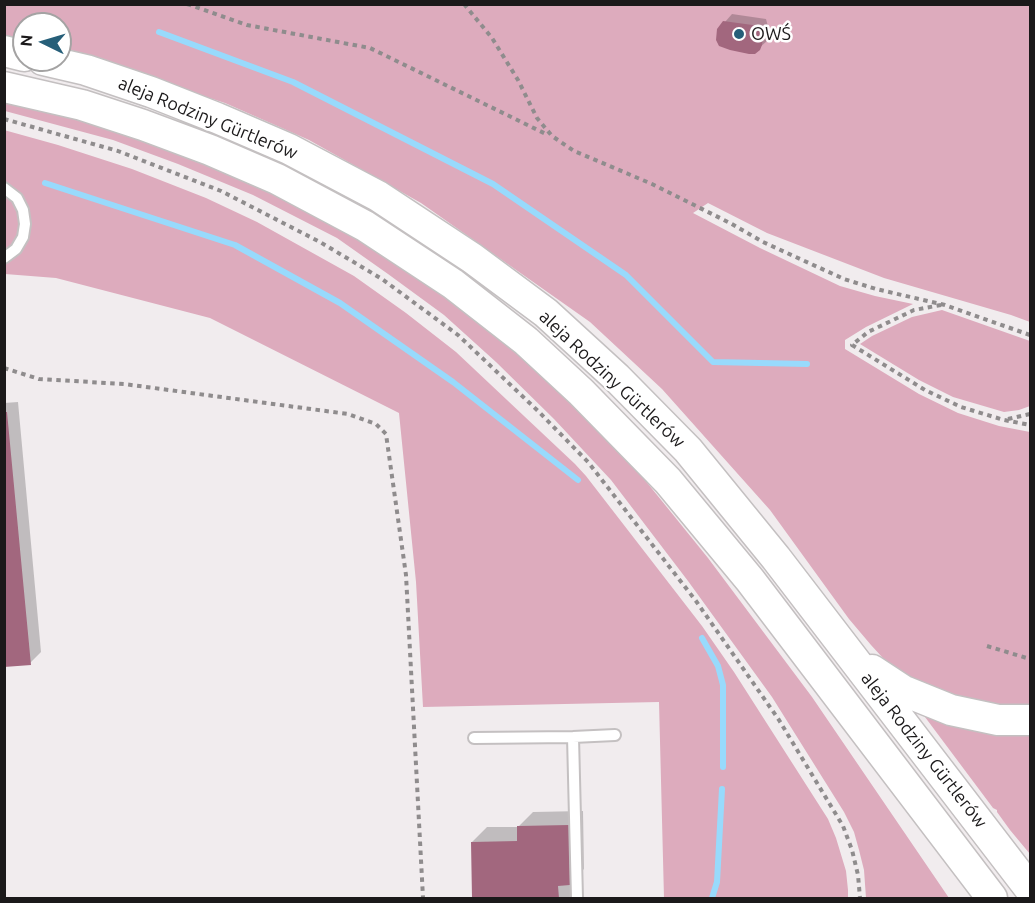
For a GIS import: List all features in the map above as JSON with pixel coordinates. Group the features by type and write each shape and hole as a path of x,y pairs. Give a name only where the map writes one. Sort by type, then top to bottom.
{"main road":[{"name":"aleja Rodziny Gürtlerów","path":"72,67 151,92 289,149 378,196 472,258 554,320 617,378 688,450 776,558 1030,889"},
{"name":"aleja Rodziny Gürtlerów","path":"4,87 82,105 143,125 210,150 277,179 365,226 453,284 526,341 581,392 668,481 750,580 992,898"},
{"path":"850,655 904,691 951,710 998,720 1030,720"}],"lane":[{"path":"4,188 17,198 23,210 25,224 23,237 16,249 4,258"},
{"path":"474,738 573,738 615,735"},
{"path":"573,738 577,898"}],"path":[{"path":"187,4 247,26 370,48 552,136 574,151 652,184 763,242 844,279 945,305 1030,335"},
{"path":"464,4 492,38 518,80 537,118 552,136"},
{"path":"4,119 118,151 221,191 320,242 373,274 458,335 588,462 696,601 779,720 843,826 852,849 860,898"},
{"path":"945,305 914,310 868,332 852,345 925,390 962,407 1004,420 1030,425"},
{"path":"4,368 39,379 124,384 348,414 376,424 386,434 406,575 423,898"},
{"path":"1004,420 1030,414"},
{"path":"987,645 1030,659"}],"shaded area":[{"path":"4,5 1030,5 1030,322 884,278 767,233 708,203 693,213 840,286 913,304 845,340 845,349 919,394 958,413 999,426 1030,432 1030,708 956,702 893,669 849,619 770,510 662,389 590,322 421,203 309,140 225,103 72,54 72,12 12,12 12,37 5,36"},
{"path":"4,99 116,128 259,185 343,229 453,301 510,346 632,464 708,558 812,697 949,898 866,898 864,870 854,832 844,812 772,697 611,480 554,419 444,315 337,238 253,195 113,140 5,111"},
{"path":"4,130 132,169 206,198 257,222 354,276 456,352 586,476 702,626 828,819 846,871 848,898 664,898 659,702 423,707 416,582 399,413 210,318 56,278 5,274"},
{"path":"942,310 1030,341 1030,406 1004,412 953,397 919,380 860,344 912,317"},
{"path":"922,713 1030,731 1030,854 997,810 993,808"}],"building":[{"name":"OWŚ","path":"723,21 760,26 763,38 760,50 755,54 749,54 719,46 716,40 717,29"},
{"path":"4,412 7,412 31,665 4,667"},
{"path":"569,825 570,885 558,886 559,898 472,898 471,842 517,841 517,826"}],"waterway":[{"path":"159,32 293,82 493,184 626,275 713,362 807,364"},
{"path":"45,183 235,245 340,303 453,382 578,480"},
{"path":"702,638 718,666 723,685 723,767"},
{"path":"712,898 717,882 722,789"}],"place":[{"name":"OWŚ","path":"739,34"}]}
